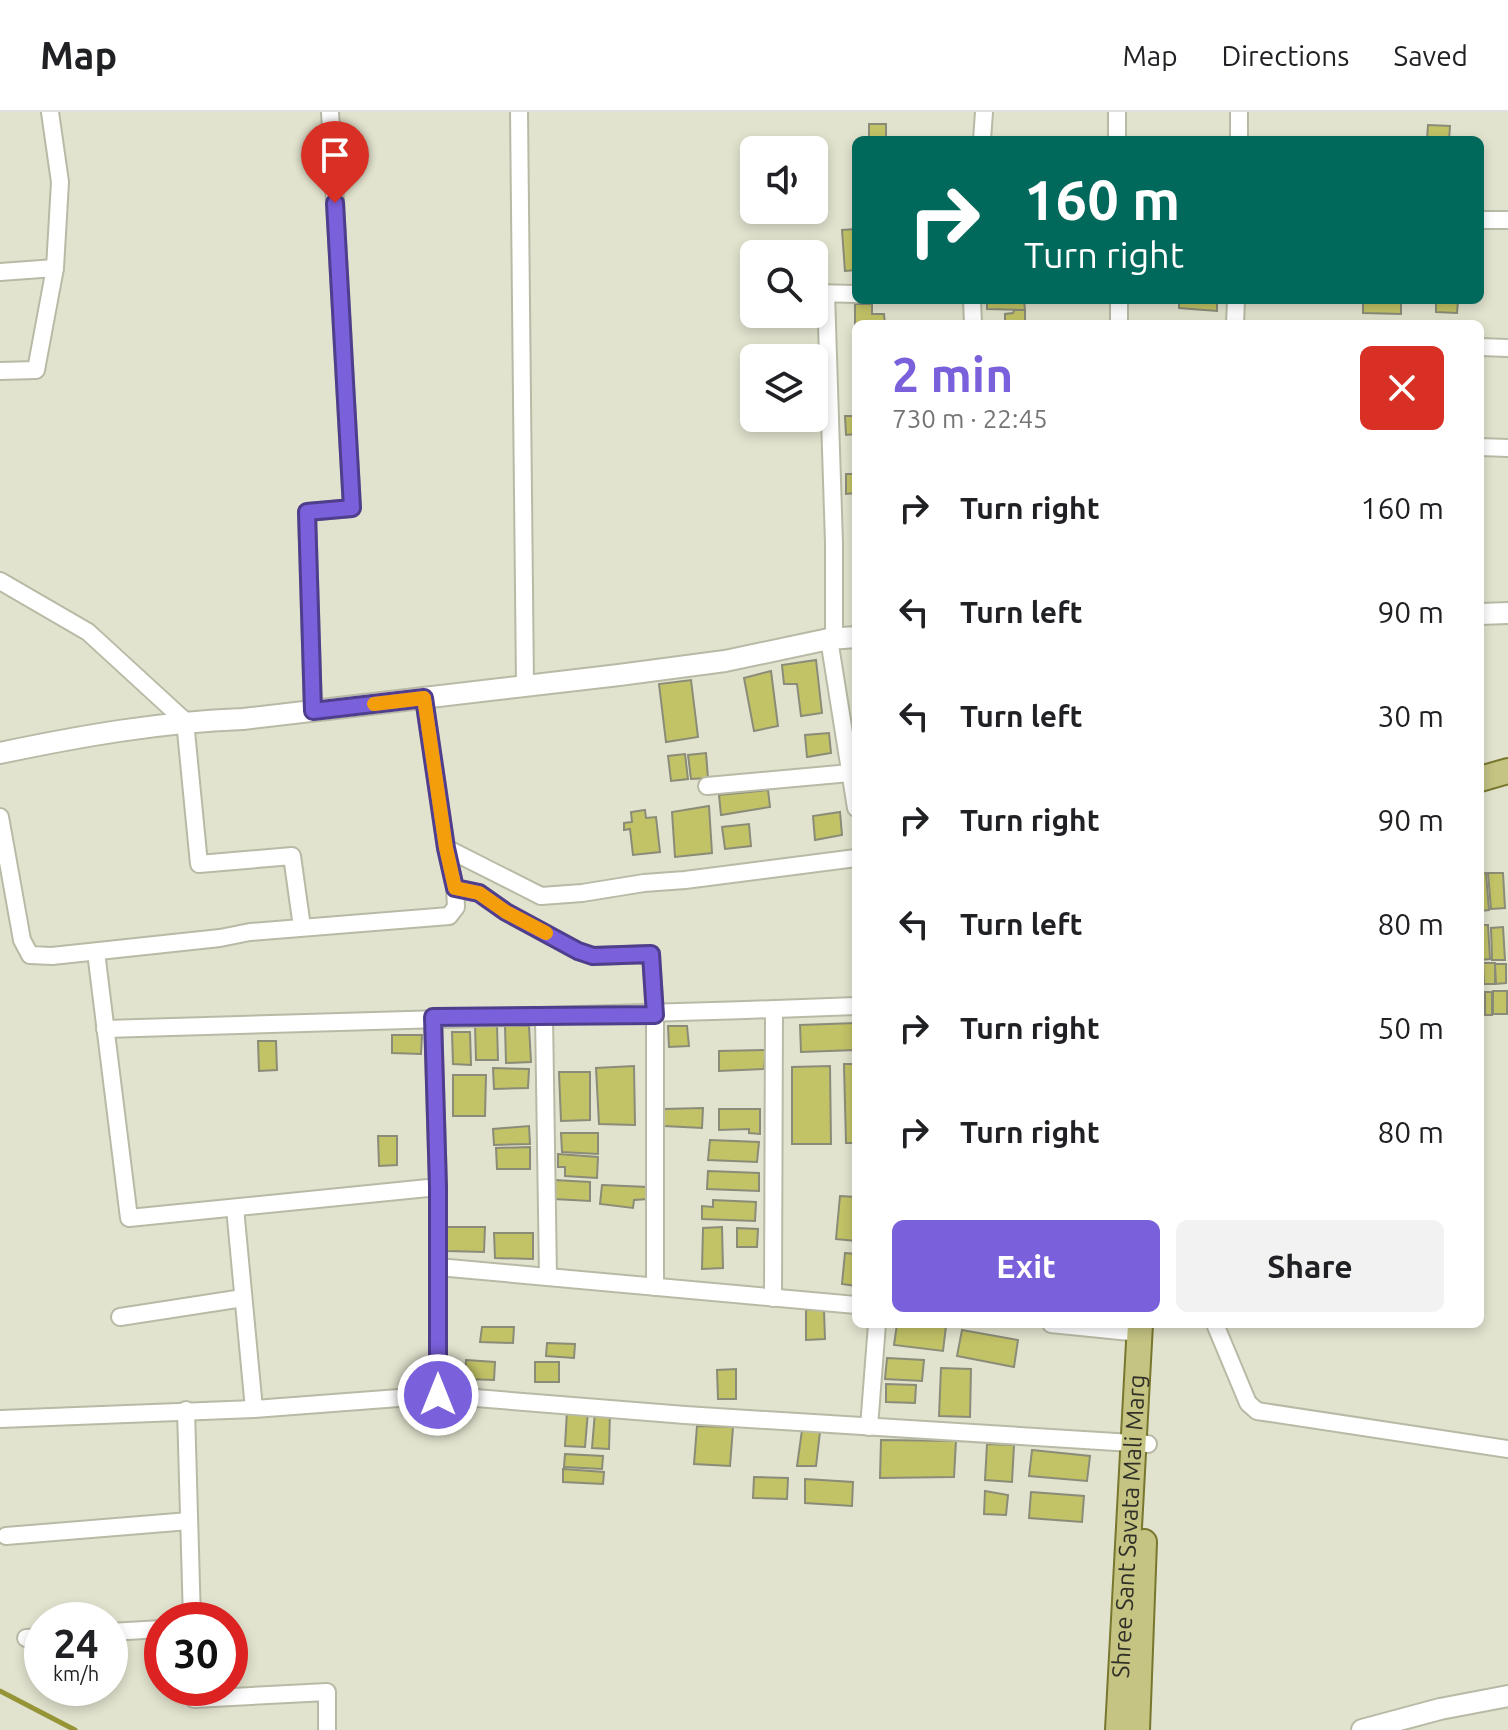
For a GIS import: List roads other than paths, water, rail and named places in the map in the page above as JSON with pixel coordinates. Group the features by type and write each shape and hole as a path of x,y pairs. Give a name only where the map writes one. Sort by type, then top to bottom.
{"main road":[{"path":"1484,778 1508,771"},
{"name":"Shree Sant Savata Mali Marg","path":"1137,1730 1144,1328"},
{"name":"Shree Sant Savata Mali Marg","path":"1118,1730 1141,1443"}],"street":[{"path":"0,371 36,370 55,268 60,182 50,112"},
{"path":"313,711 307,512 352,508 330,112"},
{"path":"519,112 525,685"},
{"path":"982,136 984,112"},
{"path":"1117,112 1117,136"},
{"path":"1239,112 1239,136"},
{"path":"1484,220 1508,220"},
{"path":"0,272 55,268"},
{"path":"828,294 852,294"},
{"path":"822,328 834,543 832,639 852,785"},
{"path":"1484,347 1508,348"},
{"path":"1484,447 1508,448"},
{"path":"0,581 88,632 185,721 199,864 292,856 302,927"},
{"path":"1484,614 1508,613"},
{"path":"0,753 88,734 185,721 243,719 313,711 725,661 852,637"},
{"path":"0,817 22,940 30,955 96,952 302,927 449,916 456,907 455,888 446,848 424,698"},
{"path":"707,786 850,773"},
{"path":"446,848 541,896 852,859"},
{"path":"455,888 479,893 506,912 578,951 593,956 651,954 655,1015 655,1287"},
{"path":"96,952 129,1218 438,1187"},
{"path":"105,1029 433,1017 655,1015 852,1006"},
{"path":"773,1298 774,1009"},
{"path":"544,1016 548,1277"},
{"path":"433,1017 438,1187 438,1395"},
{"path":"235,1208 254,1409"},
{"path":"438,1267 852,1305"},
{"path":"120,1317 243,1298"},
{"path":"869,1427 877,1328"},
{"path":"1217,1328 1248,1403 1257,1411 1508,1449"},
{"path":"0,1419 254,1409 438,1395 869,1427 1141,1443"},
{"path":"186,1410 191,1602"},
{"path":"6,1536 189,1521"},
{"path":"248,1696 327,1692 327,1730"},
{"path":"1362,1730 1440,1709 1508,1696"}],"waterway":[{"path":"0,1691 75,1730"}]}
